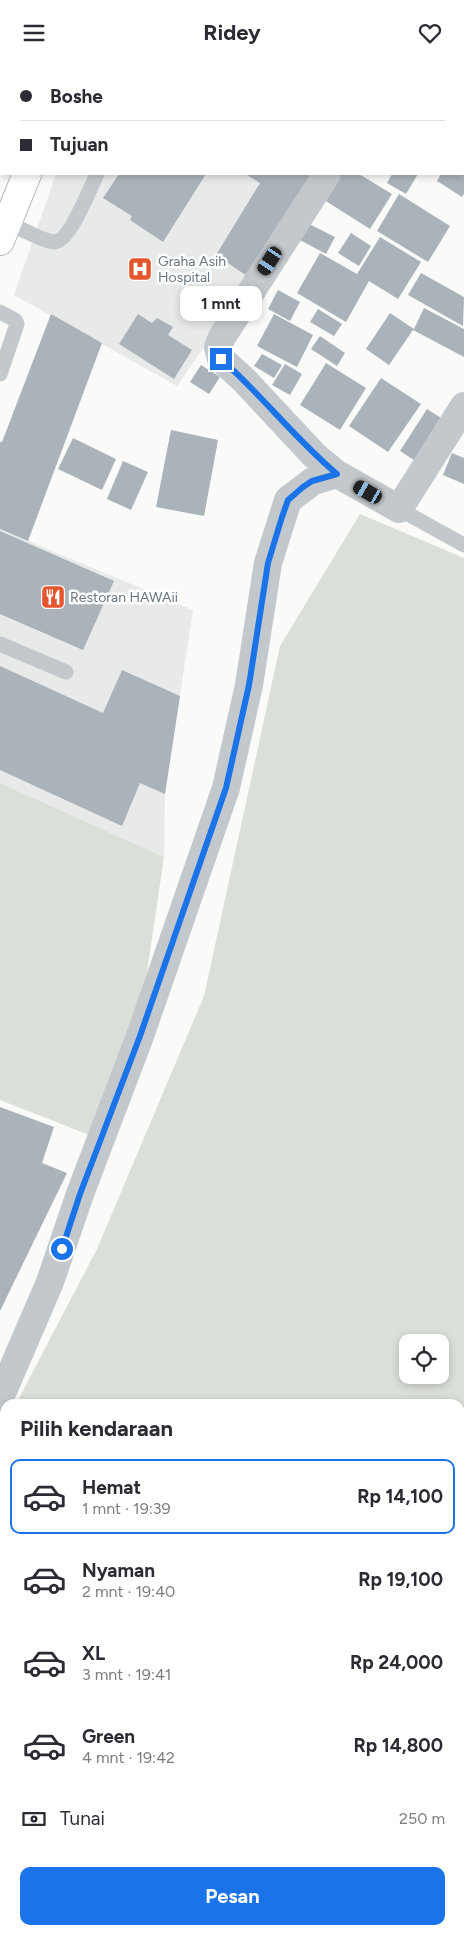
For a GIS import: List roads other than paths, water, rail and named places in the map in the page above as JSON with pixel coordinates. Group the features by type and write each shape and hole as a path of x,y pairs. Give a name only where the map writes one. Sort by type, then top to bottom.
{"highway":[{"path":"3,231 27,175"}],"street":[{"path":"326,175 231,322 218,347 221,359 244,380 315,455 337,474 399,509 464,406"},
{"path":"0,1398 50,1282 80,1194 140,1036 226,788 249,685 268,563 288,500 312,481 337,474"}],"lane":[{"path":"3,231 51,241 61,240 70,229 97,175"},
{"path":"0,313 15,320 17,324 0,374"},
{"path":"399,509 464,545"},
{"path":"0,644 66,672"}],"place":[{"name":"Graha Asih Hospital","path":"140,269"},
{"name":"Restoran HAWAii","path":"53,597"}]}
